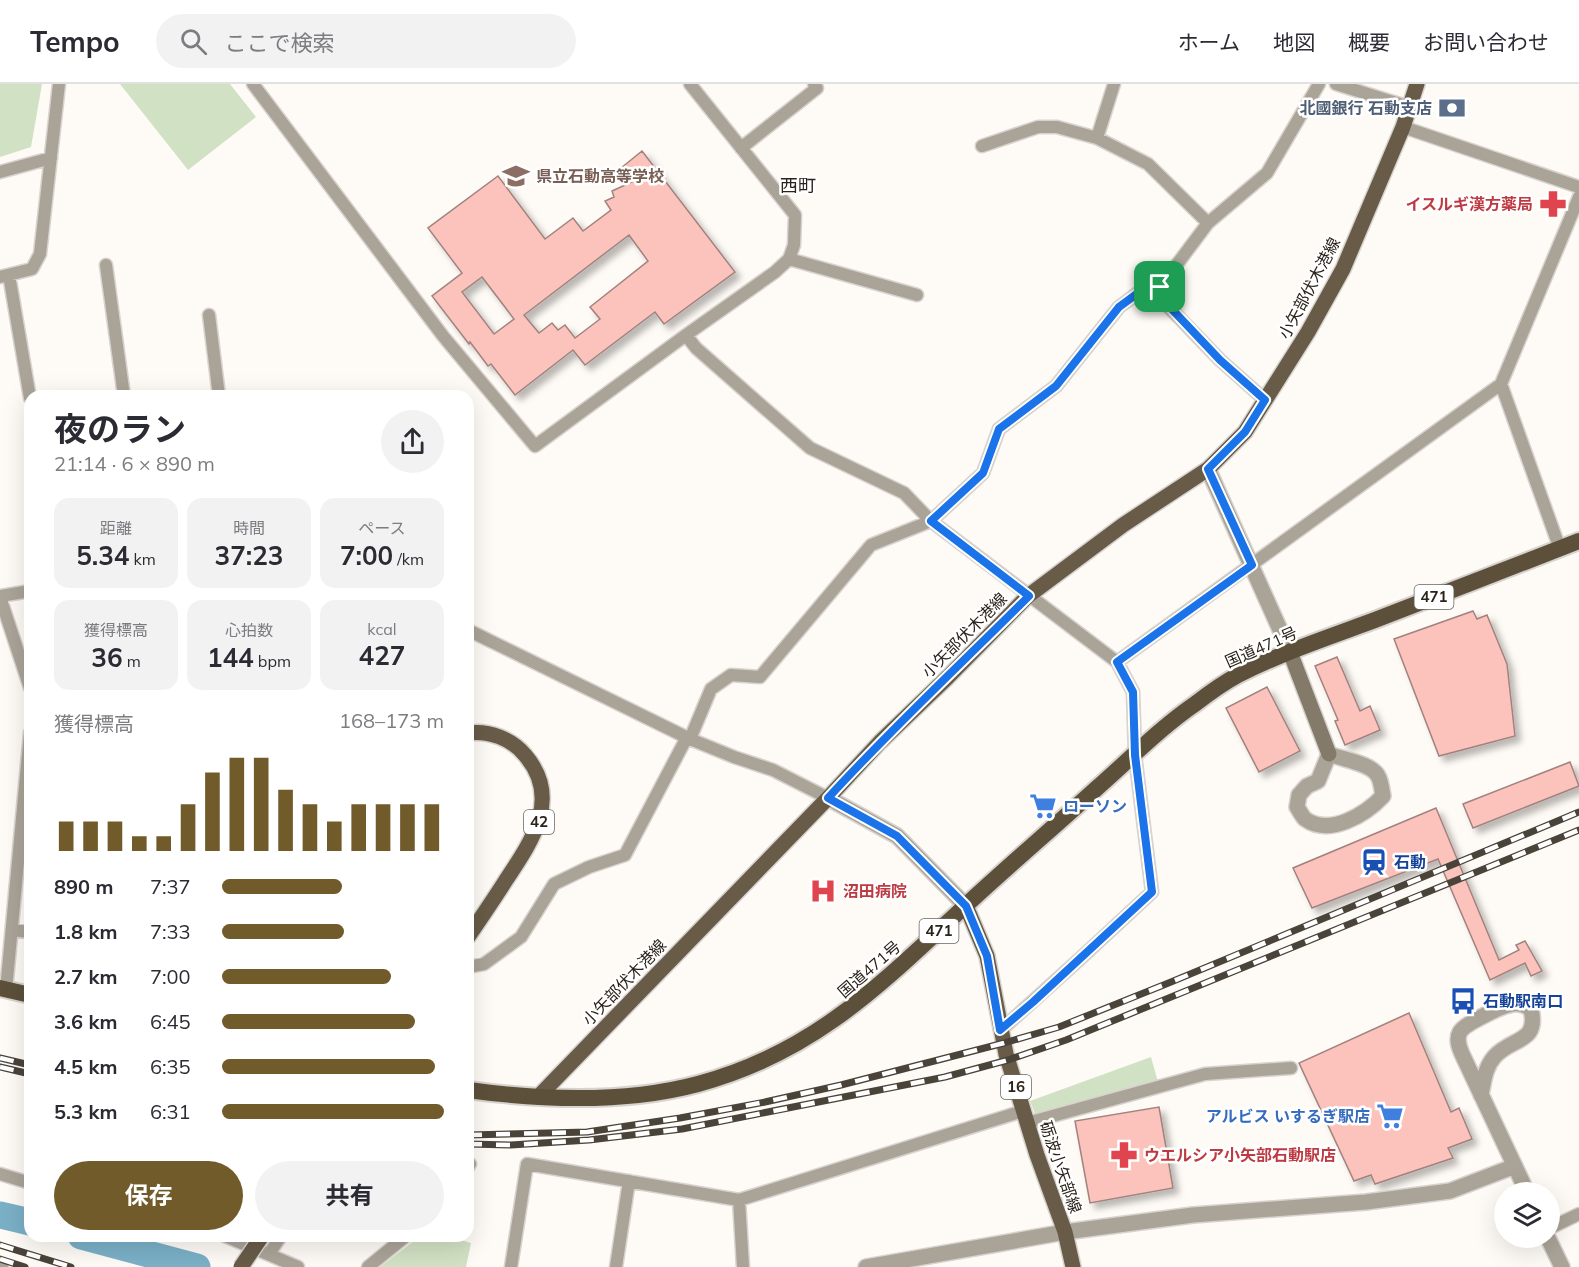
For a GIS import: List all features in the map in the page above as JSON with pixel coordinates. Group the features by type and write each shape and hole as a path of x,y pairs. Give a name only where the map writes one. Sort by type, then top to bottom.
{"highway":[{"name":"国道471号","path":"474,1091 538,1096 662,1092 698,1084 738,1071 776,1054 814,1035 849,1011 887,980 1135,755 1192,706 1236,676 1290,652 1579,541"},
{"path":"3,989 24,994"}],"main road":[{"name":"小矢部伏木港線","path":"538,1096 880,742 1029,596 1123,525 1208,469 1245,432 1308,332 1343,268 1403,127 1417,84"},
{"path":"1290,652 1329,754"},
{"name":"42","path":"474,733 507,739 521,750 532,763 539,778 542,794 542,810 533,838 474,928"},
{"name":"砺波小矢部線","path":"966,906 987,956 1000,1030 1025,1117 1065,1232 1073,1267"},
{"path":"241,1267 258,1242"}],"street":[{"path":"28,390 5,276 32,269 40,254 59,84"},
{"path":"253,84 443,336 535,446 775,272 789,259 794,245 795,215 690,84"},
{"path":"741,148 817,88 814,84"},
{"path":"1097,138 1114,84"},
{"path":"474,966 484,964 521,936 554,884 589,867 625,855 688,738 711,689 731,675 760,677 871,544 931,521 983,473 999,429 1056,386 1119,307 1142,290 1160,287 1208,223 1267,173 1319,84"},
{"path":"1336,84 1410,107"},
{"path":"982,146 1038,127 1057,127 1097,138 1148,164 1208,223"},
{"path":"1403,127 1579,187"},
{"path":"0,172 51,158"},
{"path":"1117,662 1501,384 1579,197"},
{"path":"789,259 917,296"},
{"path":"106,265 123,390"},
{"path":"1160,287 1166,303 1173,311 1220,360 1265,400"},
{"path":"209,315 218,390"},
{"path":"686,335 704,355 810,448 904,493 931,521 1117,662 1133,692 1135,755 1152,892 1000,1030"},
{"path":"1501,384 1560,549"},
{"path":"1208,469 1290,652"},
{"path":"24,592 0,597 24,668"},
{"path":"474,633 688,738 773,770 897,836 966,906"},
{"path":"1329,754 1346,761 1369,766 1379,777 1383,796 1373,806 1345,823 1322,825 1305,819 1297,807 1299,795 1307,786 1318,781 1329,754"},
{"path":"3,989 24,855"},
{"path":"12,930 24,931"},
{"path":"1481,1095 1486,1069 1497,1054 1526,1036 1533,1028 1532,1009 1523,1004 1510,1004 1466,1026 1459,1032 1458,1044 1481,1095 1522,1182"},
{"path":"512,1267 527,1164 740,1200 1025,1117 1205,1074 1291,1068"},
{"path":"866,1267 1065,1232 1193,1215 1366,1202 1450,1191 1515,1166"},
{"path":"0,1174 24,1181"},
{"path":"616,1267 629,1181"},
{"path":"740,1200 743,1267"},
{"path":"1560,1223 1579,1214"},
{"path":"240,1242 298,1267"},
{"path":"269,1254 277,1242"},
{"path":"368,1267 395,1242"},
{"path":"1553,1248 1562,1267"}],"green space":[{"path":"0,84 42,84 31,147 0,157"},
{"path":"120,84 230,84 256,117 188,170"},
{"path":"1151,1057 1158,1082 1042,1116 1035,1114 1030,1101"},
{"path":"412,1242 471,1243 466,1267 380,1267"}],"building":[{"path":"642,151 735,272 664,324 655,312 585,365 573,350 515,395 491,364 488,366 470,342 469,344 432,296 462,273 428,228 498,176 545,239 573,218 583,231 611,210 605,201 614,197 612,191 632,182 621,168","holes":["629,235 648,261 590,307 600,319 575,338 565,325 558,330 552,323 539,333 524,315","482,277 514,319 494,334 462,292"]},
{"path":"1473,611 1477,619 1487,615 1507,664 1515,736 1439,756 1394,639"},
{"path":"1337,657 1360,711 1370,706 1380,730 1345,745 1335,721 1338,720 1315,666"},
{"path":"1267,687 1300,751 1259,772 1226,708"},
{"path":"1570,762 1579,786 1473,828 1463,804"},
{"path":"1436,808 1499,960 1519,950 1516,945 1525,941 1542,971 1531,976 1525,963 1490,980 1438,859 1312,908 1293,868"},
{"path":"1409,1013 1451,1112 1459,1108 1472,1139 1448,1148 1453,1158 1375,1184 1371,1175 1354,1181 1299,1063"},
{"name":"ウエルシア小矢部石動駅店","path":"1159,1107 1173,1188 1090,1203 1075,1121"}],"waterway":[{"path":"0,1215 24,1221"},
{"path":"103,1242 197,1267"}],"railway":[{"path":"474,1135 587,1132 680,1118 841,1085 1059,1027 1579,812"},
{"path":"474,1144 511,1145 589,1140 682,1129 945,1077 1008,1060 1066,1040 1579,830"},
{"path":"0,1058 24,1064"},
{"path":"0,1067 24,1073"},
{"path":"0,1245 71,1267"},
{"path":"0,1259 25,1267"}],"place":[{"name":"北國銀行 石動支店","path":"1452,108"},
{"name":"県立石動高等学校","path":"516,176"},
{"name":"イスルギ漢方薬局","path":"1553,204"},
{"name":"ローソン","path":"1043,806"},
{"name":"石動","path":"1374,862"},
{"name":"沼田病院","path":"823,891"},
{"name":"石動駅南口","path":"1463,1001"},
{"name":"アルビス いするぎ駅店","path":"1390,1116"},
{"name":"ウエルシア小矢部石動駅店","path":"1124,1155"}],"district":[{"name":"西町","path":"798,186"}],"route":[{"path":"1160,287 1166,303 1220,360 1265,400 1245,432 1208,469 1252,565 1117,662 1133,692 1135,755 1152,892 1000,1030 987,956 966,906 897,836 828,798 880,742 1029,596 931,521 983,473 999,429 1056,386 1119,307 1142,290 1160,287"}]}
